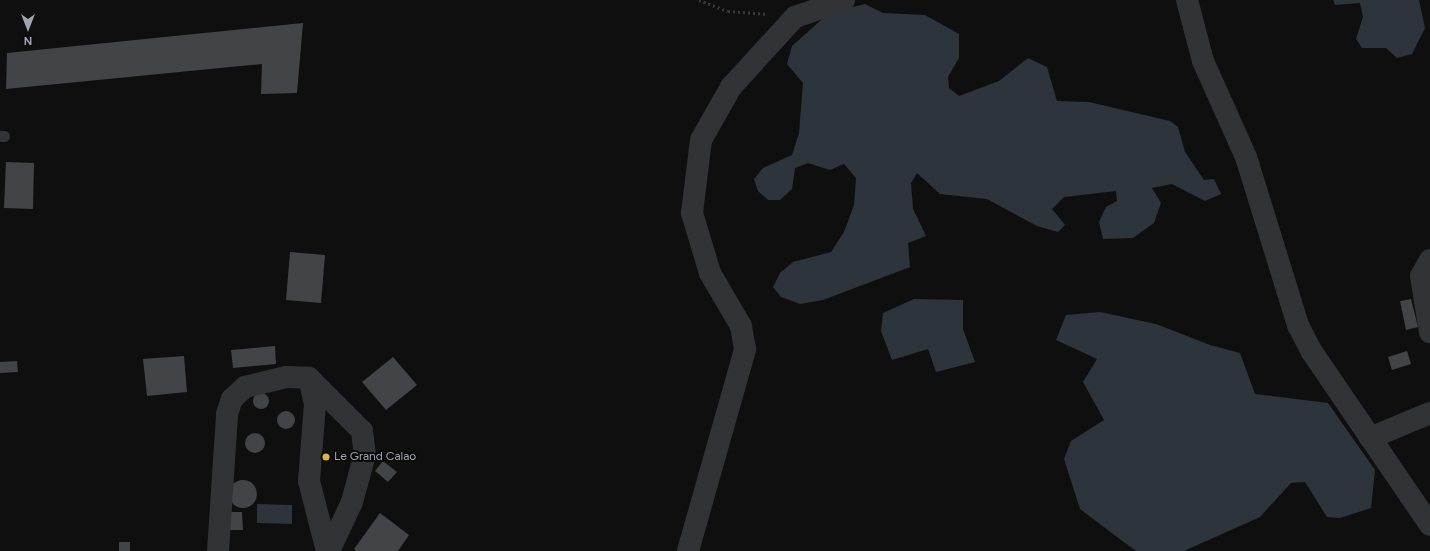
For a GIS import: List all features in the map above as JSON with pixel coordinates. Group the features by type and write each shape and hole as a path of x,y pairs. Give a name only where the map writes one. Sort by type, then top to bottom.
{"street":[{"path":"688,551 745,349 741,326 710,273 692,213 701,140 731,87 795,17 844,0"},
{"path":"1187,0 1203,61 1246,157 1298,325 1370,438 1428,518"},
{"path":"1430,260 1421,276 1430,332"},
{"path":"218,551 227,414 232,399 245,387 286,377 309,378 362,431 364,454 352,502 328,551"},
{"path":"309,378 315,404 309,481 328,551"},
{"path":"1370,438 1430,413"}],"path":[{"path":"699,0 728,11 795,17"}],"shaded area":[{"path":"1333,0 1419,0 1425,28 1412,54 1397,58 1386,48 1362,48 1356,39 1363,17 1360,3 1335,5"},
{"path":"865,4 883,13 925,15 959,34 959,58 948,77 949,88 959,96 999,81 1028,58 1047,67 1057,101 1089,102 1170,121 1178,127 1185,152 1204,180 1214,179 1221,194 1205,201 1172,184 1152,188 1161,203 1154,223 1133,238 1103,239 1099,222 1106,207 1117,201 1116,191 1064,197 1052,209 1065,225 1058,232 1037,226 987,199 940,194 917,173 911,183 913,209 926,236 908,243 910,267 823,300 800,304 781,297 773,287 780,273 793,262 831,252 844,232 854,205 856,178 844,164 830,170 808,163 795,168 792,189 780,200 768,200 758,191 754,179 763,168 792,155 799,133 803,83 787,64 792,46 829,13"},
{"path":"914,299 963,300 963,329 975,362 936,372 928,349 892,360 881,331 883,313"},
{"path":"1100,312 1156,324 1210,345 1240,353 1255,394 1328,403 1375,470 1371,508 1340,518 1327,517 1305,482 1291,483 1260,517 1184,551 1136,551 1080,509 1064,459 1071,441 1104,420 1083,382 1097,359 1056,340 1066,315"},
{"path":"257,504 292,505 292,524 257,523"}],"building":[{"path":"303,23 297,93 261,94 262,64 6,89 7,53"},
{"path":"6,162 34,163 33,209 4,208"},
{"path":"290,252 325,255 321,303 286,300"},
{"path":"1411,299 1418,327 1406,330 1400,301"},
{"path":"275,346 276,364 233,368 231,350"},
{"path":"1407,351 1411,364 1392,370 1388,357"},
{"path":"184,356 187,392 147,396 143,359"},
{"path":"393,357 417,385 386,410 362,382"},
{"path":"17,361 18,372 0,373 0,362"},
{"path":"258,393 264,393 269,398 267,407 264,409 258,409 253,404 253,398"},
{"path":"286,411 292,414 295,420 292,426 286,429 280,426 277,420 280,414"},
{"path":"251,433 259,433 265,439 265,447 259,453 251,453 245,447 245,439"},
{"path":"383,461 397,472 388,482 375,471"},
{"path":"243,480 253,484 257,494 253,504 243,508 233,504 229,494 233,484"},
{"path":"228,512 242,512 243,530 228,530"},
{"path":"380,513 409,535 398,551 356,551 354,549"},
{"path":"119,542 130,542 130,551 119,551"}],"place":[{"name":"Le Grand Calao","path":"326,457"}]}
